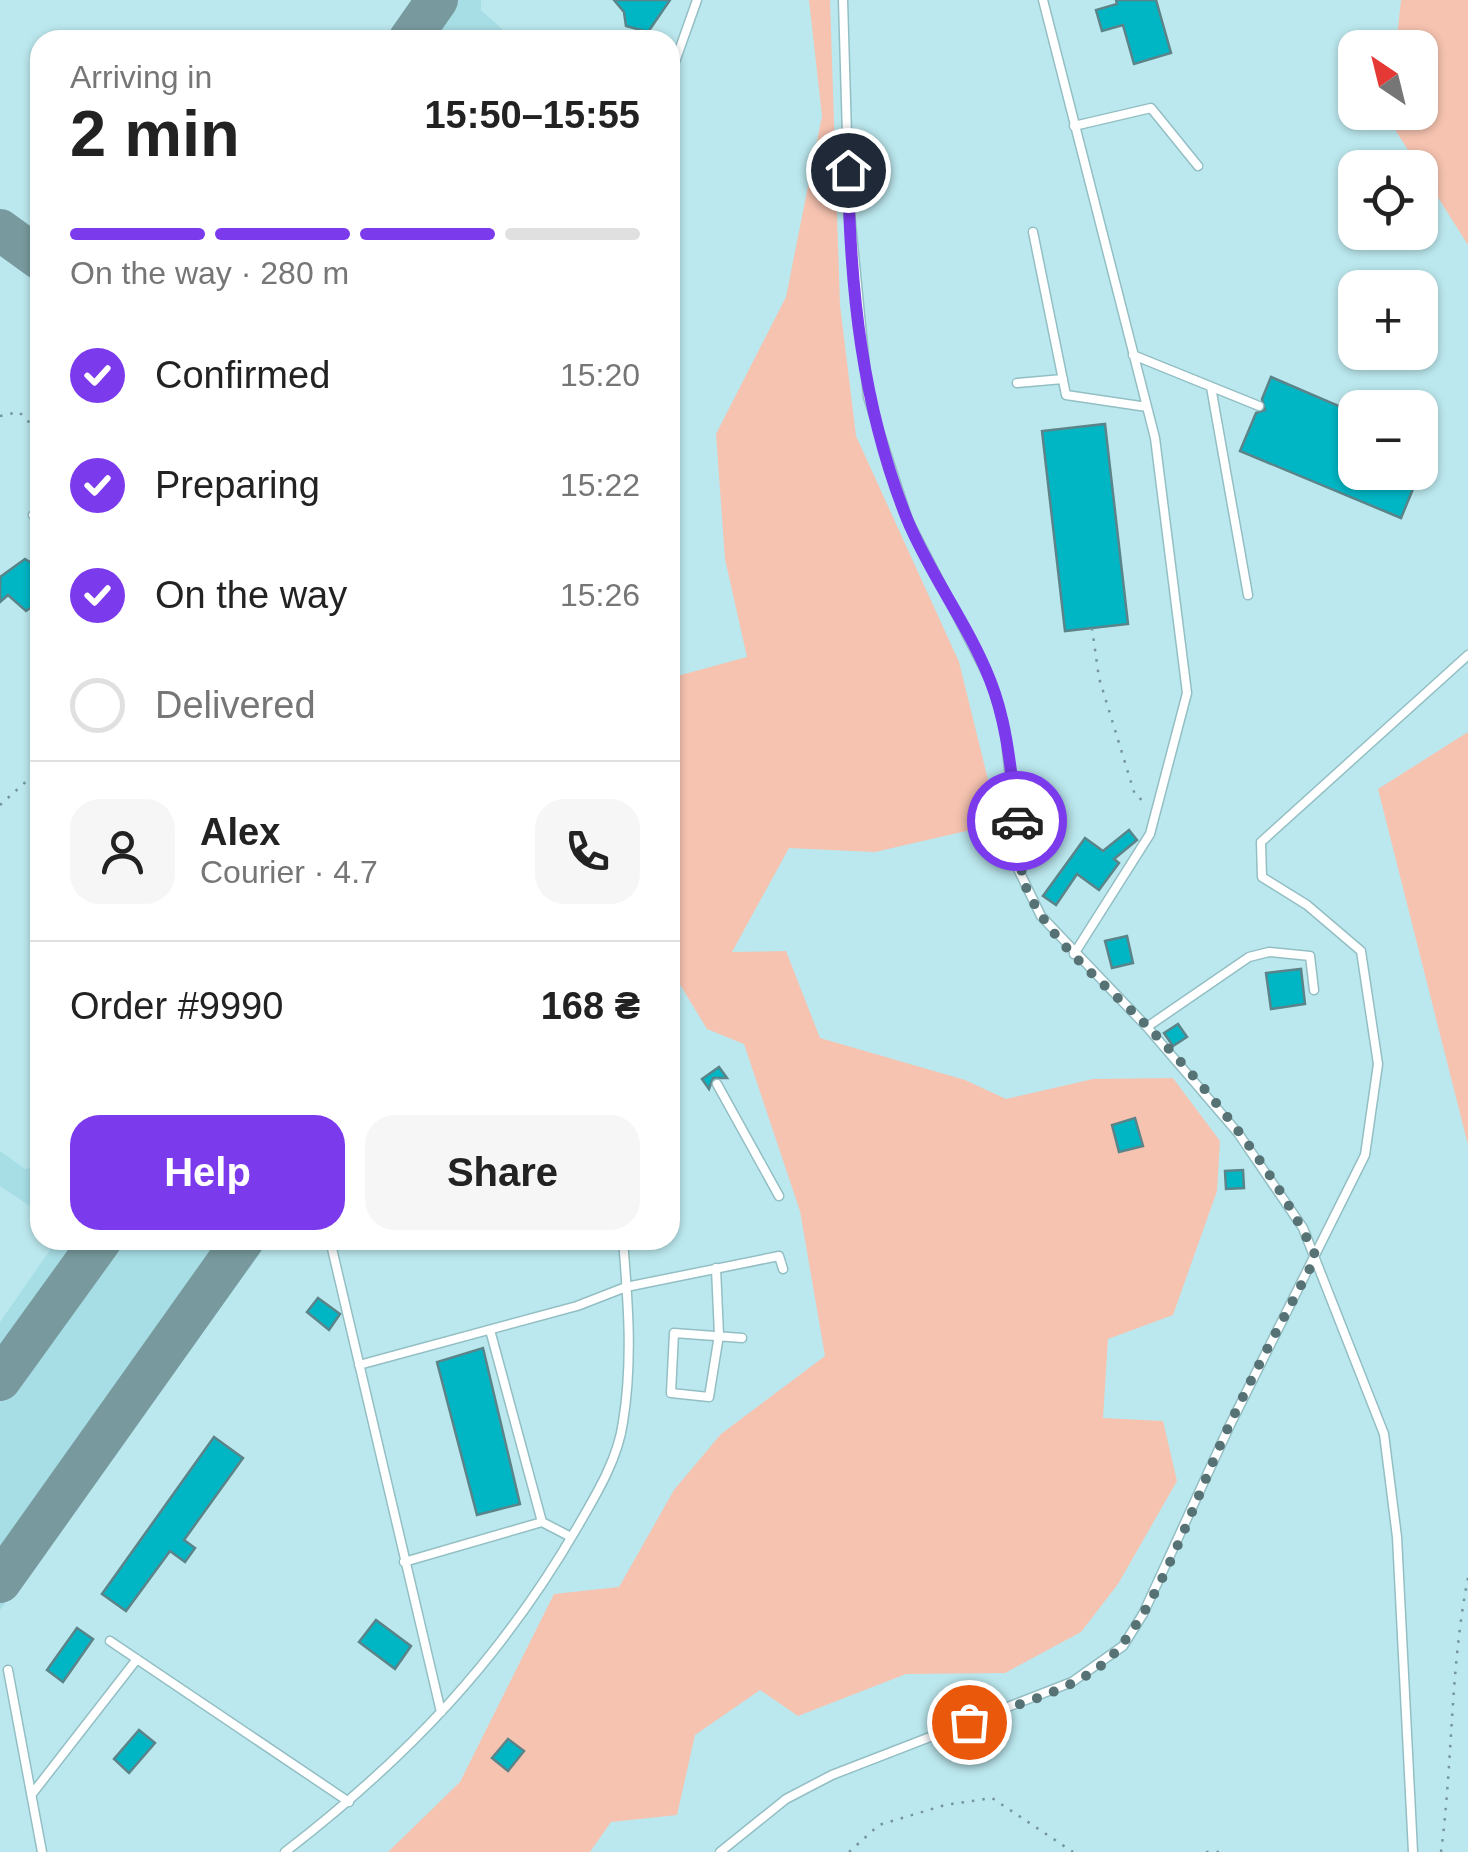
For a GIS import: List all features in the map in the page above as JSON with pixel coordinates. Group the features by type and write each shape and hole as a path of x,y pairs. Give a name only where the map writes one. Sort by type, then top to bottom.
{"lane":[{"path":"680,49 698,0"},
{"path":"844,0 848,204 868,397 908,520 992,684 1004,729 1018,829 1019,871 1041,916 1147,1027 1238,1132 1302,1228 1384,1434 1397,1537 1413,1852"},
{"path":"1043,0 1155,438 1187,693 1150,834 1074,954"},
{"path":"1074,126 1151,108 1198,166"},
{"path":"1032,232 1066,395 1147,406"},
{"path":"1133,355 1259,406"},
{"path":"1017,383 1063,379"},
{"path":"1211,386 1248,595"},
{"path":"720,1852 748,1826 832,1775 1072,1682 1100,1666 1122,1646 1142,1614 1230,1425 1366,1154 1378,1064 1361,951 1307,904 1262,878 1260,842 1468,655"},
{"path":"1147,1027 1248,957 1268,952 1310,956 1314,990"},
{"path":"717,1084 778,1196"},
{"path":"332,1250 441,1712"},
{"path":"285,1852 394,1764 502,1642 571,1538 602,1483 623,1426 630,1333 624,1250"},
{"path":"359,1365 577,1306 626,1287 779,1256 783,1269"},
{"path":"716,1268 719,1335 709,1397 671,1393 674,1333 719,1335 742,1338"},
{"path":"490,1330 542,1522"},
{"path":"404,1562 542,1522 571,1538"},
{"path":"110,1641 350,1802"},
{"path":"32,1794 137,1659"},
{"path":"8,1670 42,1852"}],"path":[{"path":"0,416 19,412 30,422"},
{"path":"1092,628 1099,678 1135,794 1156,812"},
{"path":"0,804 30,778"},
{"path":"1441,1852 1452,1764 1458,1631 1468,1578"},
{"path":"849,1852 879,1826 946,1805 992,1798 1073,1852"},
{"path":"1206,1852 1222,1852"}],"shaded area":[{"path":"455,0 481,0 481,10 503,30 433,30"},
{"path":"809,0 830,0 840,305 856,436 959,662 993,800 988,826 875,852 789,848 732,952 786,951 820,1038 965,1080 1006,1099 1093,1079 1173,1078 1220,1141 1217,1191 1173,1315 1108,1339 1103,1418 1163,1421 1177,1481 1118,1584 1081,1632 1005,1673 906,1674 798,1716 760,1690 695,1735 677,1815 611,1822 590,1852 388,1852 460,1782 554,1594 619,1587 674,1490 721,1434 825,1356 800,1211 744,1044 707,1029 680,984 680,675 747,657 725,559 716,434 786,297 822,116"},
{"path":"1401,0 1468,0 1468,245 1438,198 1438,150 1408,150 1395,130 1438,130 1438,30 1398,30"},
{"path":"1468,732 1468,1145 1378,789"},
{"path":"0,1151 25,1169 30,1168 30,1206 0,1186"},
{"path":"50,1250 263,1250 0,1610 0,1322"}],"building":[{"path":"614,0 670,0 649,30 626,26 624,12"},
{"path":"1116,0 1156,0 1171,53 1134,64 1123,25 1102,31 1096,10 1117,4"},
{"path":"1271,377 1338,406 1338,490 1413,490 1401,518 1240,451 1256,413 1265,410 1262,399"},
{"path":"1105,424 1128,624 1065,631 1042,431"},
{"path":"25,559 30,562 30,608 26,611 8,595 0,602 0,577"},
{"path":"1129,830 1137,840 1114,859 1119,863 1099,890 1077,874 1056,905 1043,896 1085,838 1103,851"},
{"path":"1127,936 1133,963 1112,968 1105,941"},
{"path":"1301,969 1305,1004 1271,1009 1266,973"},
{"path":"1178,1024 1187,1037 1173,1046 1164,1033"},
{"path":"719,1067 727,1078 713,1078 709,1089 702,1079"},
{"path":"1135,1118 1143,1146 1119,1152 1112,1125"},
{"path":"1243,1170 1244,1188 1226,1189 1225,1171"},
{"path":"318,1298 340,1314 329,1330 307,1312"},
{"path":"483,1348 520,1504 477,1515 437,1362"},
{"path":"214,1437 243,1458 184,1540 195,1548 185,1562 170,1551 126,1611 102,1594"},
{"path":"376,1620 411,1646 395,1669 359,1642"},
{"path":"77,1628 93,1639 63,1682 47,1670"},
{"path":"139,1730 155,1743 129,1773 114,1759"},
{"path":"508,1739 524,1751 508,1771 492,1758"}],"taxiway":[{"path":"416,30 437,0"},
{"path":"0,230 30,252"},
{"path":"0,1380 94,1250"},
{"path":"0,1582 236,1250"}],"way so far":[{"path":"969,1722 1072,1682 1100,1666 1122,1646 1142,1614 1230,1425 1316,1257 1302,1228 1238,1132 1147,1027 1041,916 1019,871 1017,821"}],"route":[{"path":"848,170 854,300 868,397 908,520 992,684 1004,729 1017,821"}]}
